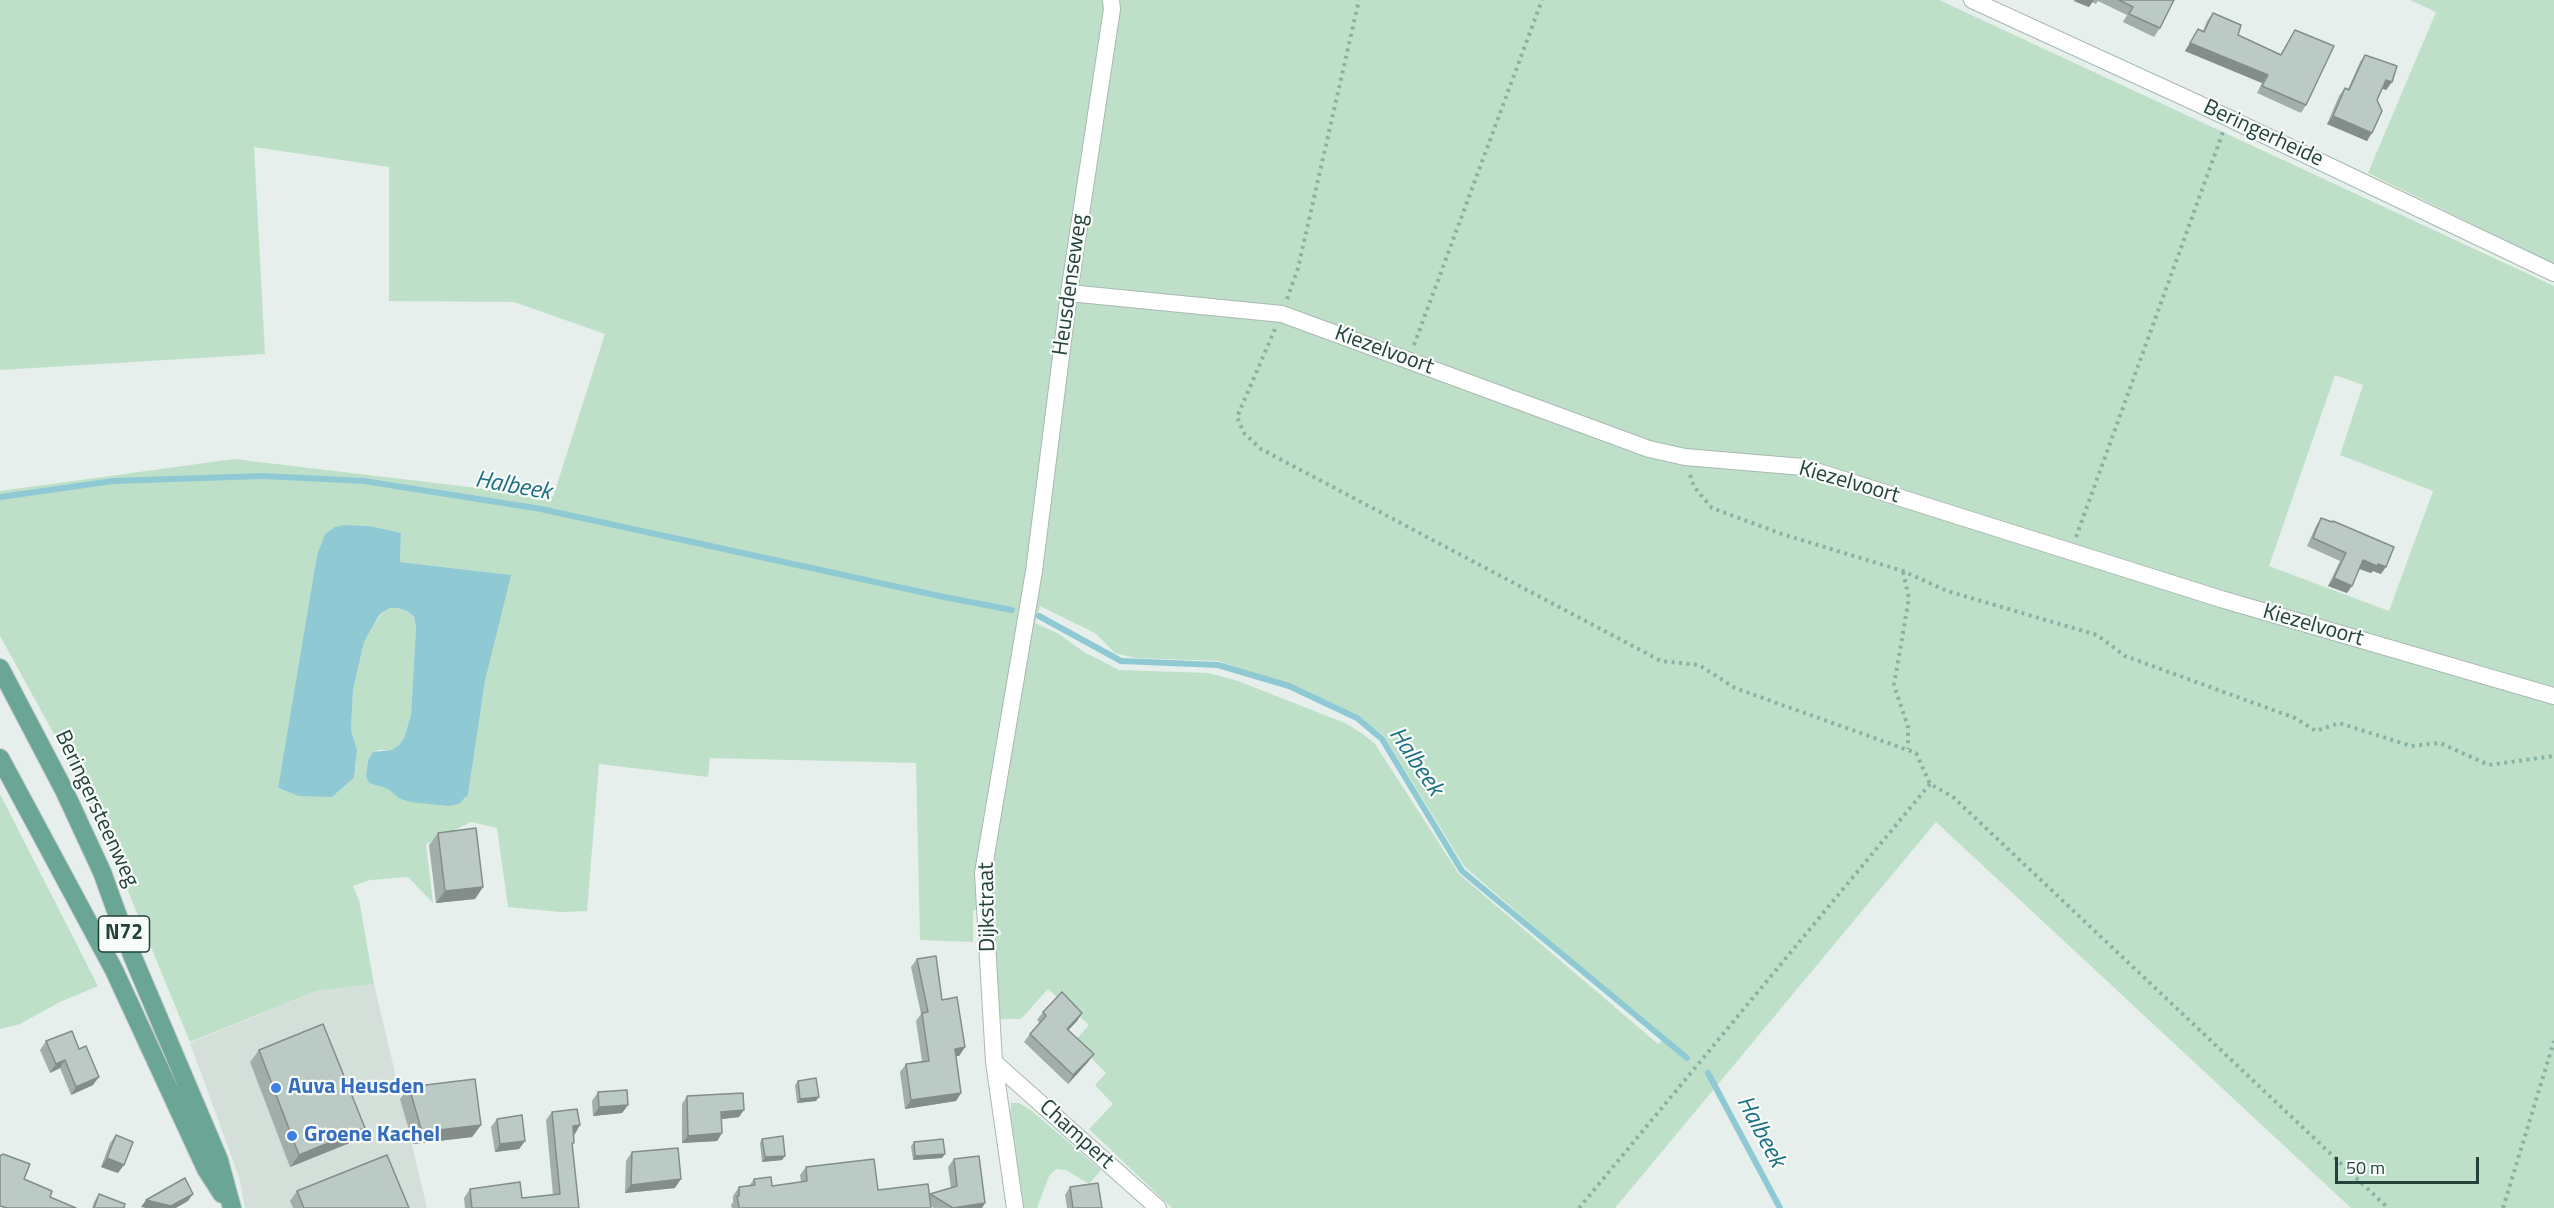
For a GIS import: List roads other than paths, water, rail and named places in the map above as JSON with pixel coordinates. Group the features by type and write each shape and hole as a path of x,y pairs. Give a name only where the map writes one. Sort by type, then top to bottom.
{"main road":[{"name":"Beringersteenweg","path":"0,668 64,790 102,872 132,955 219,1160 232,1208"},
{"name":"Beringersteenweg","path":"0,758 114,970 206,1169 232,1208"}],"street":[{"name":"Heusdenseweg","path":"1034,572 1069,293 1112,9 1111,0"},
{"name":"Beringerheide","path":"1972,0 2554,271"},
{"name":"Kiezelvoort","path":"1069,293 1281,314 1649,449 1685,458 1803,466 2232,602 2554,696"},
{"name":"Dijkstraat","path":"1015,1208 994,1062 983,873 1034,572"},
{"name":"Champert","path":"994,1062 1158,1208"}],"water":[{"path":"370,526 401,533 400,562 511,575 485,681 468,795 459,804 449,806 410,802 399,798 388,789 369,783 366,776 368,760 373,752 392,750 399,745 404,738 411,715 416,627 414,617 398,608 390,608 380,614 364,642 353,690 351,730 357,750 354,778 332,797 299,796 278,788 317,555 325,534 335,527"}],"waterway":[{"name":"Halbeek","path":"0,497 113,481 263,476 364,481 541,509 1012,610"},
{"name":"Halbeek","path":"1039,616 1121,661 1218,665 1289,686 1357,718 1382,739 1462,871 1687,1058"},
{"name":"Halbeek","path":"1708,1073 1780,1208"}],"place":[{"name":"Auva Heusden","path":"276,1088"},
{"name":"Groene Kachel","path":"292,1136"}]}
